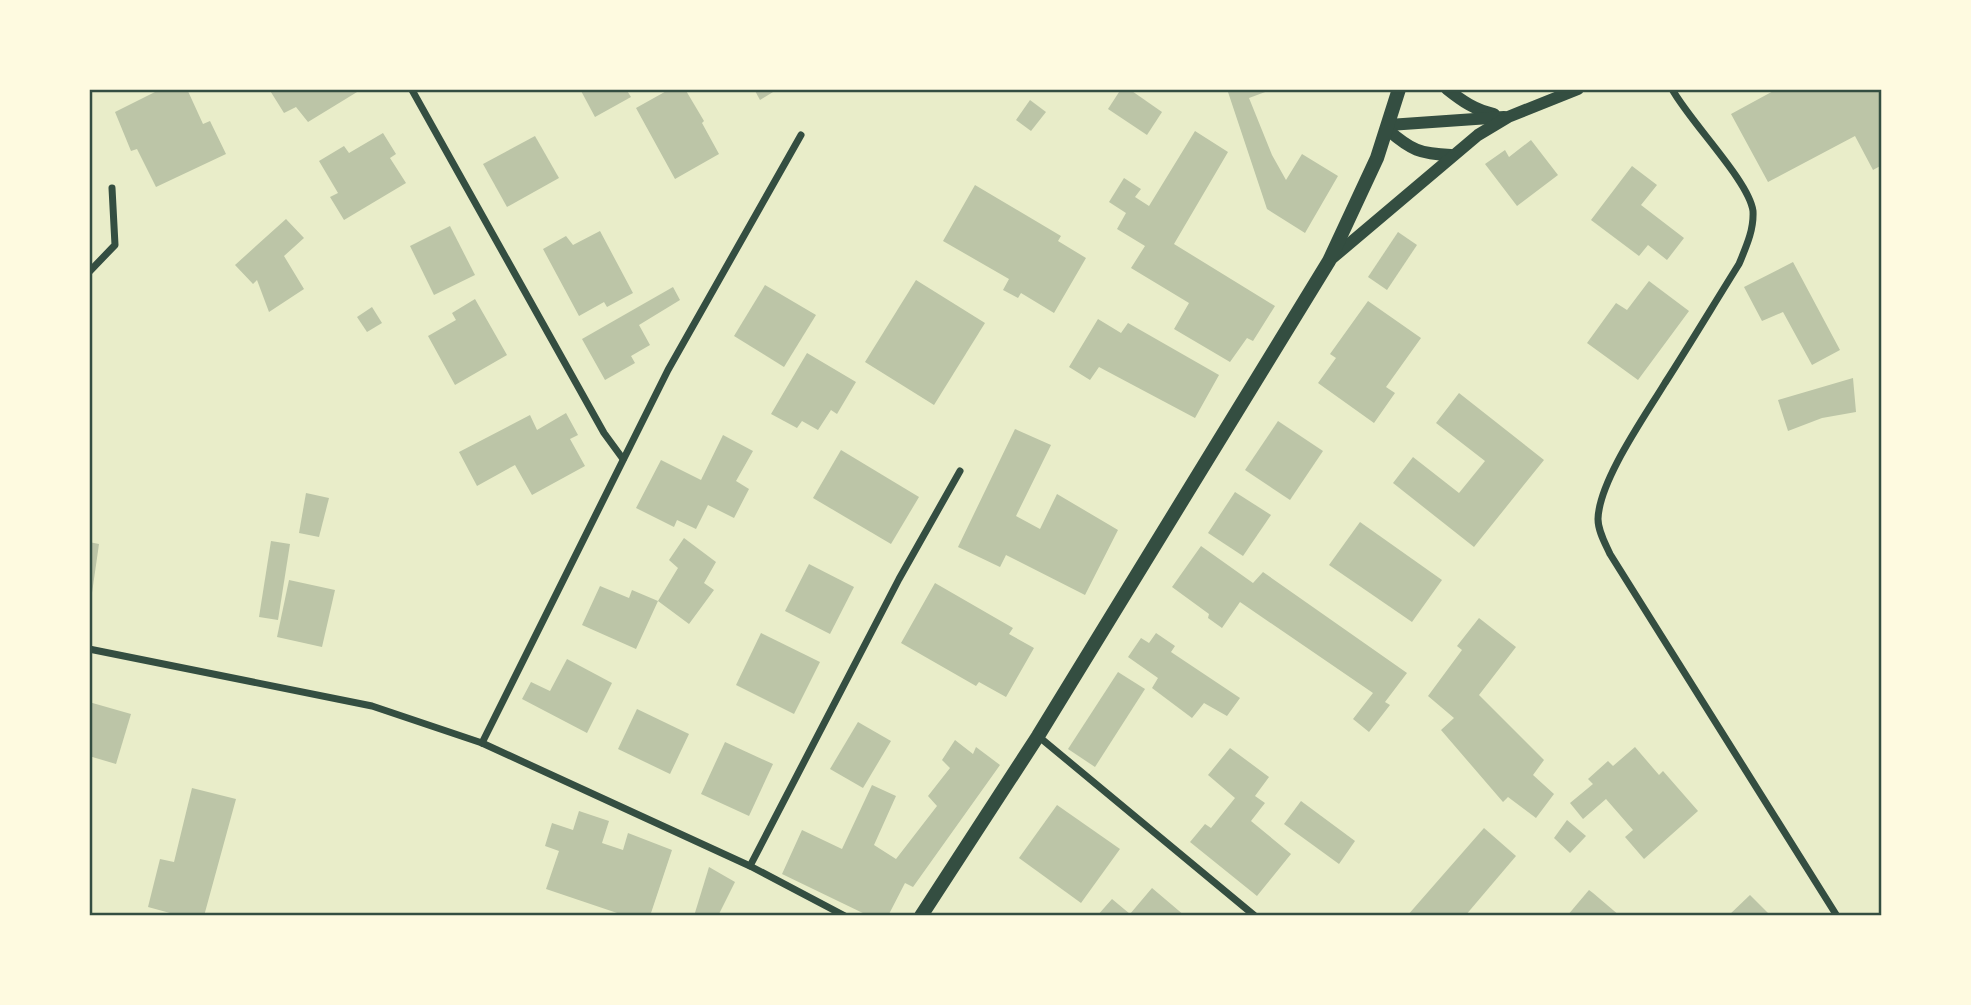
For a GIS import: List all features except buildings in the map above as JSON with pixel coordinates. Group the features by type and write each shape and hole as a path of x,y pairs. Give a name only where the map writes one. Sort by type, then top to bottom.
{"main road":[{"path":"921,916 1038,736 1329,261 1377,158 1389,128 1399,89"}],"street":[{"path":"1447,89 1463,102 1481,111 1508,117"},
{"path":"1329,261 1451,155 1478,135 1508,117 1578,89"},
{"path":"1672,89 1682,107 1744,187 1753,209 1753,225 1739,264 1632,437 1611,477 1598,520 1601,536 1617,566 1837,916"},
{"path":"412,90 604,433 623,459"},
{"path":"1389,128 1508,117"},
{"path":"1389,128 1408,148 1426,155 1451,155"},
{"path":"482,743 668,369 802,135"},
{"path":"89,272 115,245 112,188"},
{"path":"750,866 899,579 960,471"},
{"path":"89,649 372,706 482,743 750,866 845,916"},
{"path":"1038,736 1255,916"}]}
